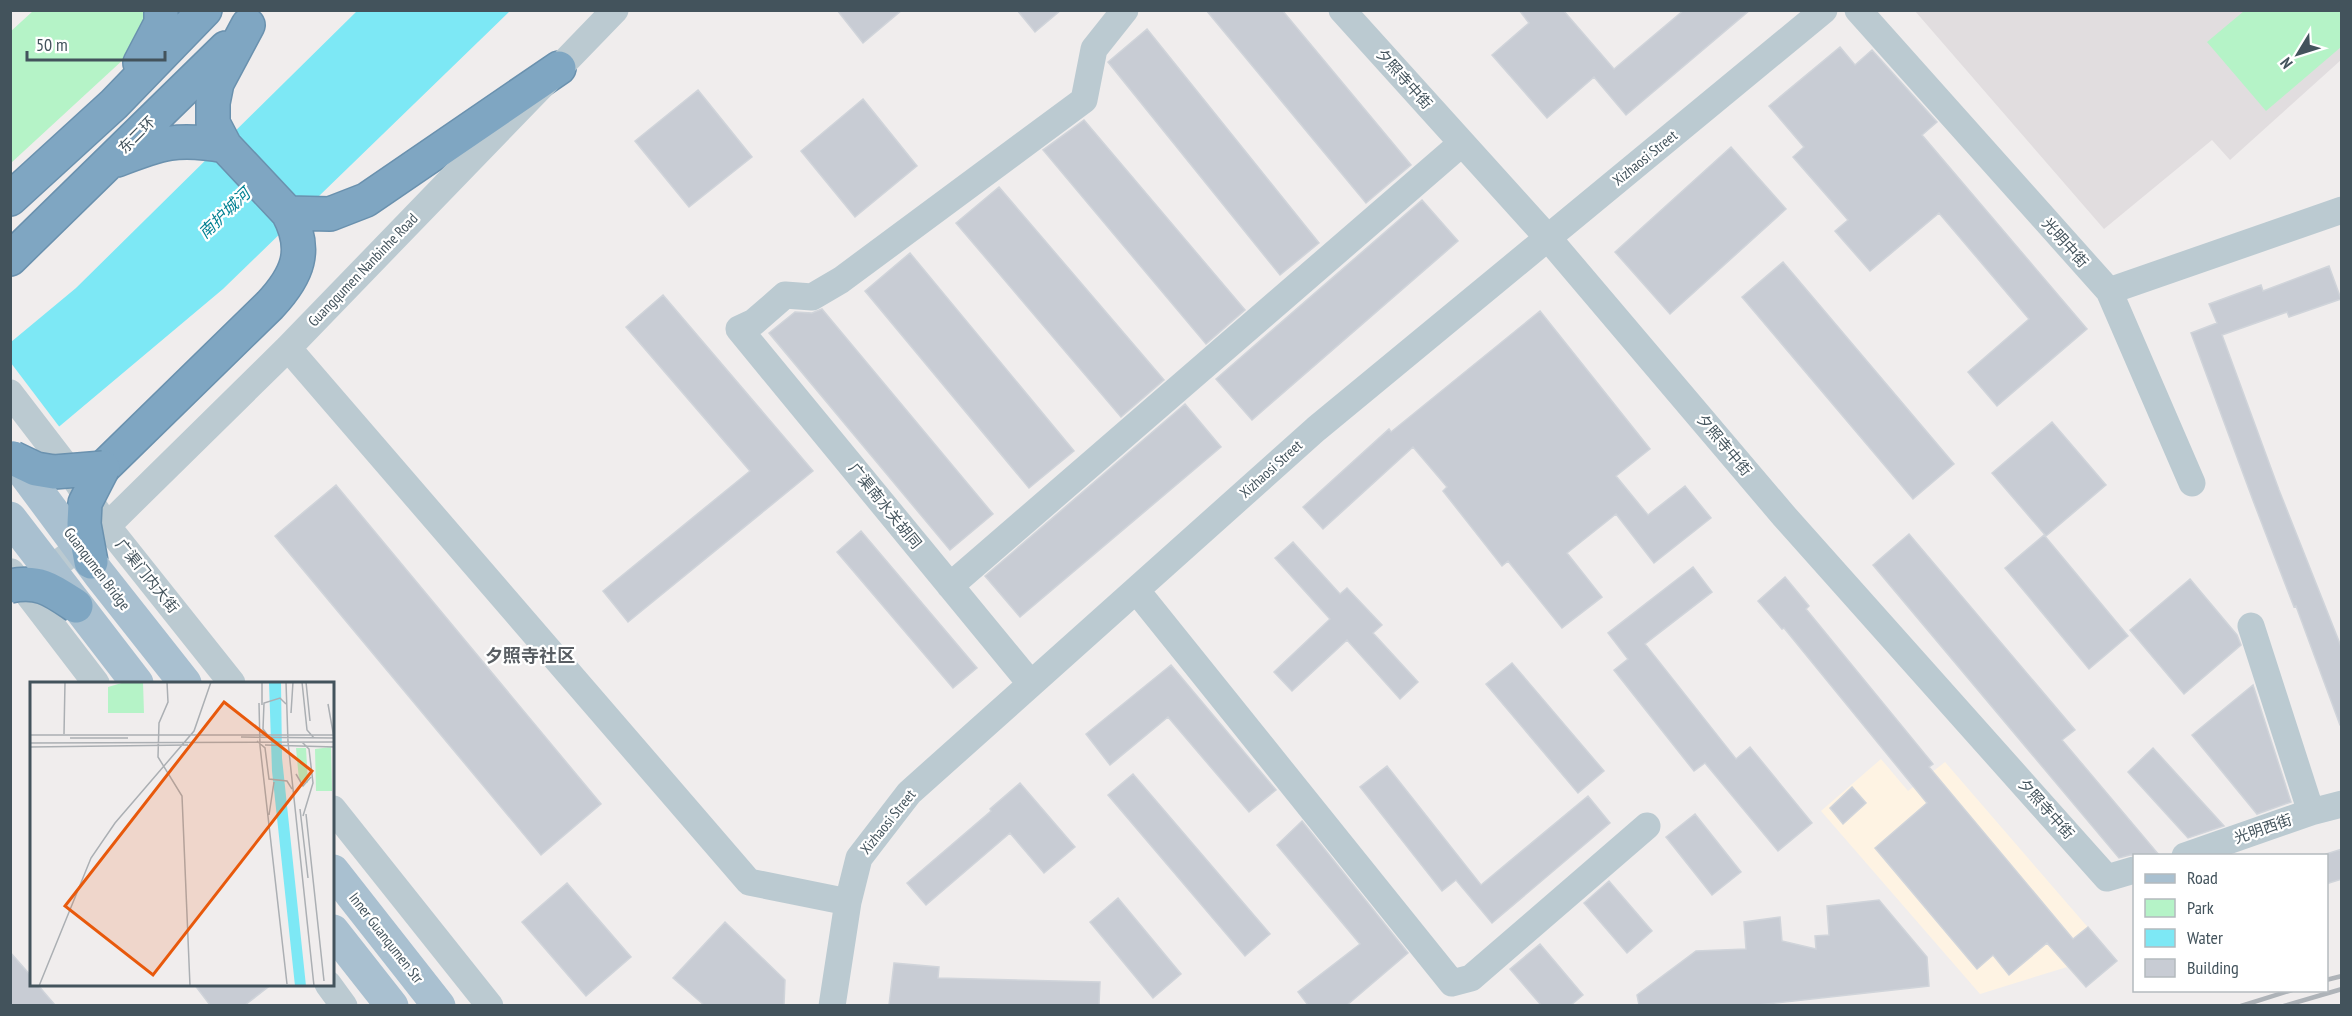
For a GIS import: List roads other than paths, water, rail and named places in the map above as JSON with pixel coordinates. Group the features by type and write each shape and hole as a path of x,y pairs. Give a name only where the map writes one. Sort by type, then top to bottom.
{"highway":[{"path":"114,104 148,50 160,23 161,10"},
{"path":"10,199 114,104 205,10"},
{"path":"91,562 84,524 85,503 103,468 282,292 298,262 299,242 295,226 288,213 225,146 213,123 213,103 217,83 256,18"},
{"name":"东二环","path":"10,259 256,18"},
{"path":"288,213 330,214 366,200 559,68"},
{"path":"110,163 149,148 177,141 196,141 225,146"},
{"path":"12,456 36,469 54,472 103,468"},
{"path":"14,587 25,583 47,587 76,606"}],"main road":[{"name":"Guanqumen Bridge","path":"12,456 184,682"},
{"path":"10,518 136,682"},
{"name":"Inner Guanqumen Str","path":"334,872 439,1005"},
{"path":"334,932 392,1005"}],"street":[{"name":"Guangqumen Nanbinhe Road","path":"14,587 106,526 288,348 615,10"},
{"name":"广渠南水关胡同","path":"1031,684 739,329 754,322 785,295 812,297 841,280 1084,100 1094,49 1125,10"},
{"name":"夕照寺中街","path":"1342,10 1548,238 1784,516 2107,878 2133,870"},
{"name":"Xizhaosi Street","path":"832,1005 848,902 859,858 909,793 1316,429 1824,10"},
{"name":"光明中街","path":"1858,10 2109,291 2192,483"},
{"path":"950,585 1462,143"},
{"path":"2109,291 2342,210"},
{"path":"288,348 749,882 848,902"},
{"name":"广渠门内大街","path":"10,393 66,466 106,526 231,682"},
{"path":"14,587 95,682"},
{"path":"1137,590 1452,983 1471,978 1647,826"},
{"path":"2251,626 2311,812"},
{"name":"光明西街","path":"2188,854 2311,812 2342,804"},
{"path":"334,810 490,1005"},
{"path":"330,986 344,1005"}],"water":[{"name":"南护城河","path":"357,11 510,11 223,289 11,467 11,342 76,288"}],"railway":[{"path":"2328,980 2342,976"},
{"path":"2284,1006 2342,989"},
{"path":"2241,1006 2286,992"}],"district":[{"name":"夕照寺社区","path":"530,656"}]}
